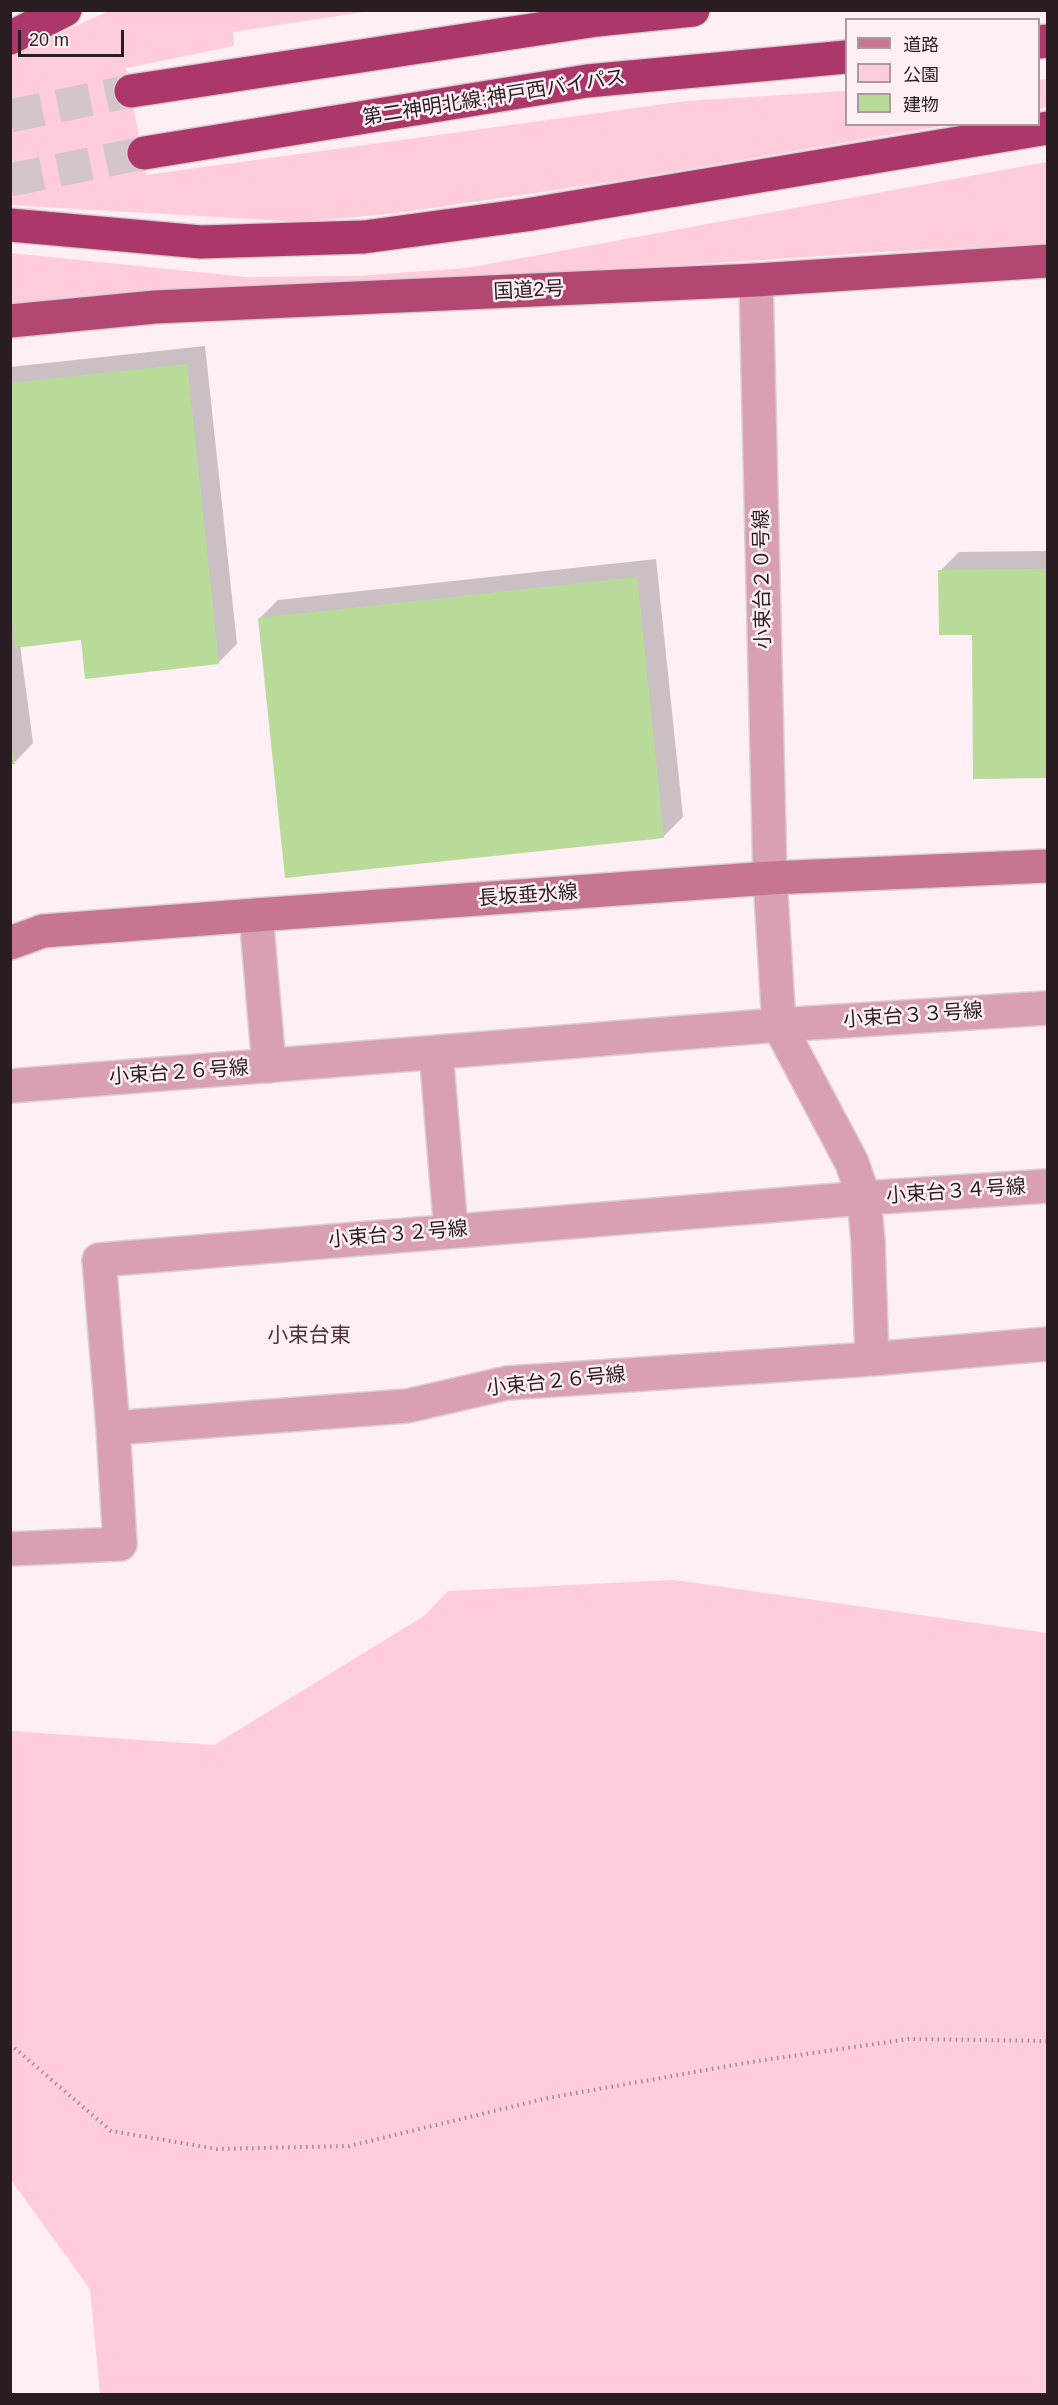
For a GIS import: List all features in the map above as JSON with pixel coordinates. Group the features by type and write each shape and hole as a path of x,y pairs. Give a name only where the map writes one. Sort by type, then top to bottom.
{"highway":[{"path":"10,38 65,10"},
{"path":"131,91 597,20 693,10"},
{"name":"第二神明北線;神戸西バイパス","path":"144,153 587,81 845,57"},
{"path":"10,225 201,242 364,237 526,214 1047,128"},
{"name":"国道2号","path":"10,321 155,308 756,280 1047,261"}],"main road":[{"name":"長坂垂水線","path":"10,943 43,931 256,915 770,878 1047,866"}],"street":[{"name":"小束台２０号線","path":"756,280 770,878"},
{"path":"770,878 779,1025 852,1163 864,1198 868,1241 872,1359 1047,1344"},
{"path":"256,915 269,1066"},
{"name":"小束台３３号線","path":"779,1025 1047,1008"},
{"name":"小束台２６号線","path":"10,1086 779,1025"},
{"path":"436,1052 451,1231"},
{"name":"小束台３４号線","path":"864,1198 1047,1186"},
{"name":"小束台３２号線","path":"113,1428 99,1260 864,1198"},
{"name":"小束台２６号線","path":"113,1428 407,1406 507,1383 872,1359"},
{"path":"10,1549 120,1545 113,1428"}],"path":[{"path":"10,2044 111,2131 217,2150 349,2146 548,2098 751,2062 909,2039 1047,2041"}],"green space":[{"path":"109,11 370,11 233,32 234,46 126,68 146,175 686,101 845,91 845,126 942,126 624,180 397,213 302,222 11,205 11,55"},
{"path":"1047,79 1047,107 1040,109 1040,80"},
{"path":"1047,162 1047,244 881,252 11,310 11,253 246,277 355,276 467,268"},
{"path":"674,1580 1047,1633 1047,2394 100,2394 90,2289 11,2180 11,1731 214,1745 424,1616 448,1591"}],"building":[{"path":"187,364 219,664 85,679 81,640 15,648 10,608 10,383"},
{"path":"1048,569 1048,778 973,779 972,635 939,635 938,570"},
{"path":"637,577 664,838 285,878 258,618"},
{"path":"10,739 15,764 10,764"}],"tunnel":[{"path":"10,116 131,91"},
{"path":"10,180 144,153"}],"district":[{"name":"小束台東","path":"309,1336"}]}
